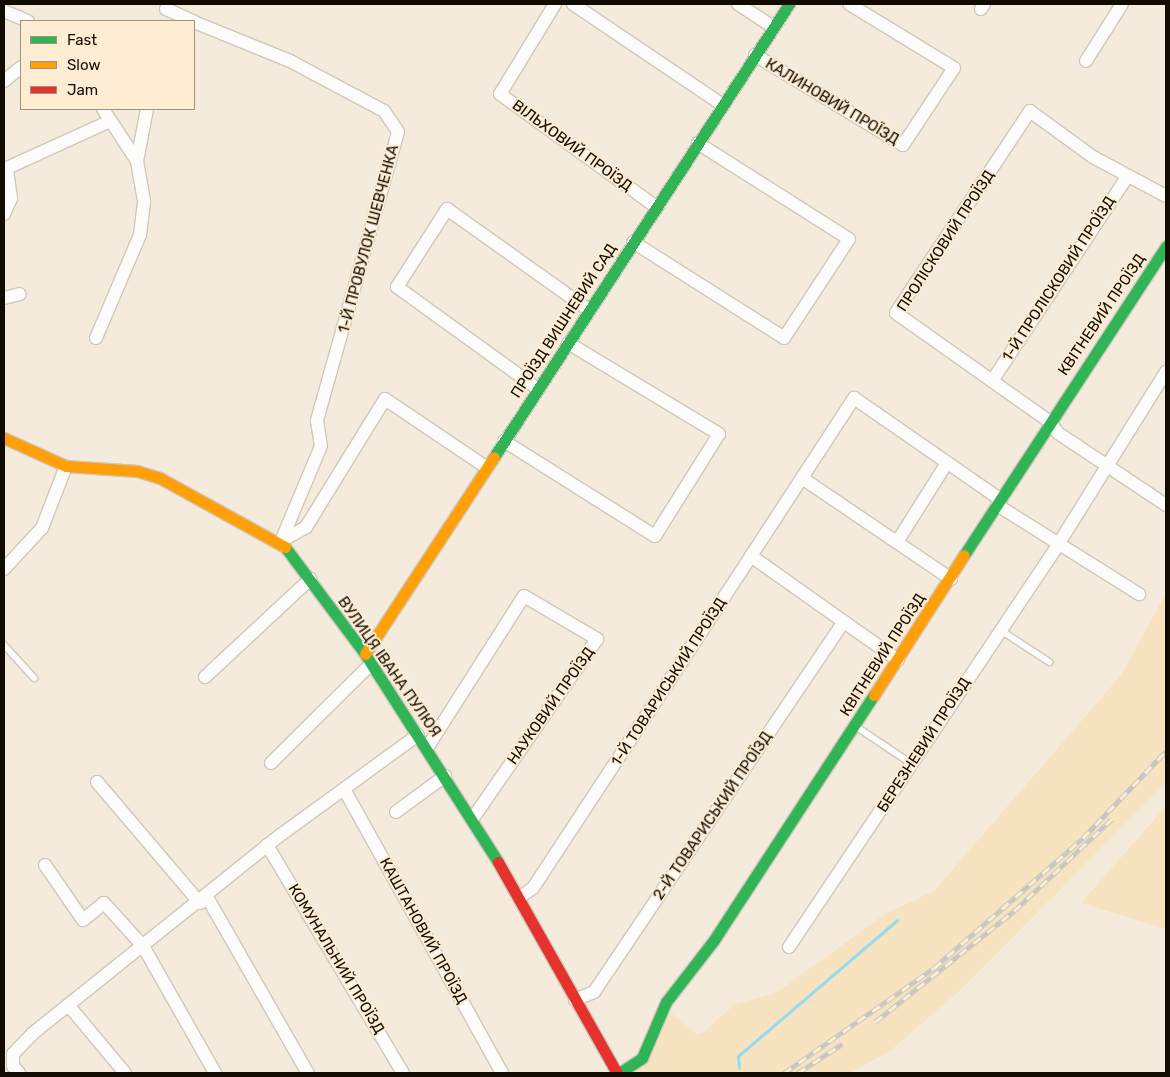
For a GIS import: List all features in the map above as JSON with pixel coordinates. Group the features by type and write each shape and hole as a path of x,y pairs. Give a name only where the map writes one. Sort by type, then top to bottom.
{"street":[{"name":"ВІЛЬХОВИЙ ПРОЇЗД","path":"555,4 500,94 656,207"},
{"path":"573,4 723,105"},
{"path":"738,4 773,27"},
{"name":"ПРОЇЗД ВИШНЕВИЙ САД","path":"368,659 486,468 789,4"},
{"name":"КАЛИНОВИЙ ПРОЇЗД","path":"755,55 903,146 954,68 848,4"},
{"path":"1086,61 1122,4"},
{"path":"4,12 25,20"},
{"name":"1-Й ПРОВУЛОК ШЕВЧЕНКА","path":"166,12 191,20"},
{"name":"1-Й ПРОВУЛОК ШЕВЧЕНКА","path":"195,21 290,61 384,111 398,132 317,420 321,446 281,541"},
{"path":"4,81 20,68"},
{"path":"96,338 140,236 144,201 136,161 104,110"},
{"path":"136,161 147,110"},
{"name":"ПРОЛІСКОВИЙ ПРОЇЗД","path":"1166,196 1127,176 1030,111 896,313 1050,422 1058,433 1166,505"},
{"path":"4,214 11,198 7,168 110,121"},
{"path":"633,242 784,338 849,239 698,143"},
{"name":"1-Й ПРОЛІСКОВИЙ ПРОЇЗД","path":"992,381 1127,176"},
{"path":"538,389 398,287 447,209 589,310"},
{"name":"КВІТНЕВИЙ ПРОЇЗД","path":"618,1073 642,1058 666,1002 714,940 951,580 1050,422 1166,246"},
{"path":"4,298 20,294"},
{"path":"504,441 655,536 719,434 568,343"},
{"name":"БЕРЕЗНЕВИЙ ПРОЇЗД","path":"789,947 913,765 999,629 1059,543 1166,372"},
{"name":"1-Й ТОВАРИСЬКИЙ ПРОЇЗД","path":"519,898 533,888 854,398 948,463"},
{"path":"281,541 306,527 385,399 486,468"},
{"name":"ВУЛИЦЯ ІВАНА ПУЛЮЯ","path":"4,438 66,466 136,471 160,478 281,541 368,659 473,818 618,1073"},
{"path":"896,542 948,463 999,502 1139,594"},
{"path":"4,569 42,528 66,466"},
{"path":"802,478 951,580"},
{"path":"751,556 898,660"},
{"path":"205,677 310,579"},
{"name":"НАУКОВИЙ ПРОЇЗД","path":"427,748 524,596 597,640 473,818"},
{"name":"2-Й ТОВАРИСЬКИЙ ПРОЇЗД","path":"575,1000 594,992 844,622"},
{"path":"271,763 368,659"},
{"path":"19,1073 13,1066 13,1054 69,1006 204,900 267,845 418,735"},
{"path":"396,812 445,776"},
{"path":"97,782 204,900 308,1073"},
{"name":"КАШТАНОВИЙ ПРОЇЗД","path":"344,789 502,1073"},
{"name":"КОМУНАЛЬНИЙ ПРОЇЗД","path":"267,845 403,1073"},
{"path":"45,865 83,920 104,903 143,946 215,1073"},
{"path":"69,1006 125,1073"}],"lane":[{"path":"999,629 1049,662"},
{"path":"4,644 34,678"},
{"path":"855,726 913,765"}],"shaded area":[{"path":"1166,593 1166,783 957,993 890,1051 850,1073 619,1073 642,1058 664,1007 696,1034 701,1034 735,1004 776,993 885,914 934,891 1122,674"},
{"path":"1166,806 1166,929 1081,903"}],"waterway":[{"path":"739,1068 738,1056 897,920"}],"railway":[{"path":"784,1073 934,968 1083,838 1166,751"},
{"path":"875,1022 1014,911 1112,819"},
{"path":"798,1073 842,1044"}],"traffic: fast":[{"path":"494,457 789,4"},
{"path":"964,555 1166,246"},
{"path":"285,547 365,654 498,862"},
{"path":"619,1073 642,1058 666,1002 714,940 874,695"}],"traffic: slow":[{"path":"4,438 66,466 137,471 160,478 285,547"},
{"path":"365,654 494,457"},
{"path":"874,695 964,555"}],"traffic: jam":[{"path":"498,862 617,1073"}]}
